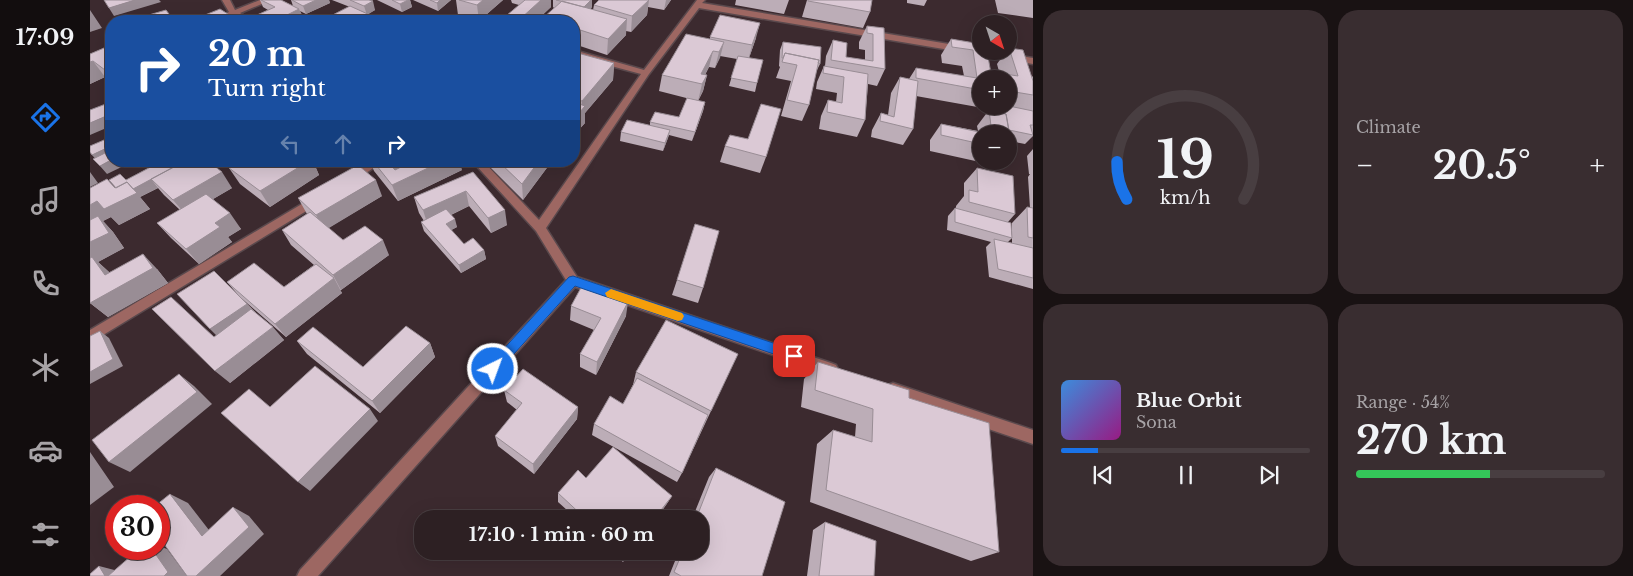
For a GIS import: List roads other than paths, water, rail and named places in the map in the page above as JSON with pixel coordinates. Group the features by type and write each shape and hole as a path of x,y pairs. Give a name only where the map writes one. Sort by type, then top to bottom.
{"street":[{"path":"226,0 233,13 237,15"},
{"path":"228,15 267,0"},
{"path":"540,228 646,73 700,2 1033,61"},
{"path":"580,56 646,73"},
{"path":"344,182 368,167"},
{"path":"483,167 540,228 573,281 845,373"},
{"path":"90,337 328,192"},
{"path":"306,576 573,281"},
{"path":"883,386 1033,437"}]}
